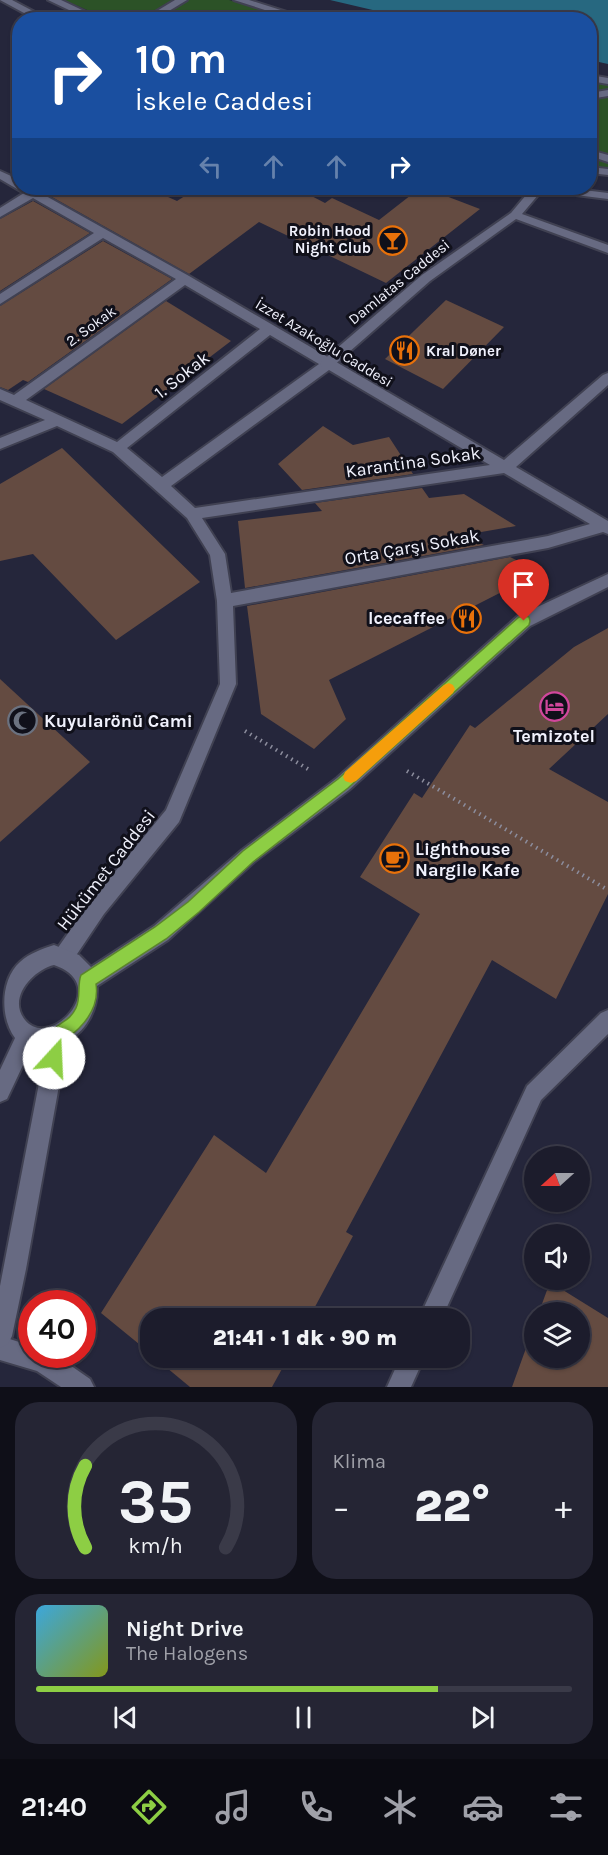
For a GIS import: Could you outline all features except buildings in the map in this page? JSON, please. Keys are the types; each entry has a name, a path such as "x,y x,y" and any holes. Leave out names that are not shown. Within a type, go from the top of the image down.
{"street":[{"path":"5,0 30,12"},
{"path":"53,0 81,12"},
{"path":"160,12 182,0"},
{"path":"238,0 280,12"},
{"path":"0,213 19,195"},
{"name":"İzzet Azakoğlu Caddesi","path":"36,195 186,279 606,527"},
{"name":"Damlatas Caddesi","path":"161,484 223,442 327,364 426,278 515,215 532,195"},
{"path":"515,215 608,249"},
{"path":"0,300 103,232"},
{"name":"2. Sokak","path":"15,401 186,279"},
{"name":"1. Sokak","path":"118,448 269,329"},
{"name":"Karantina Sokak","path":"192,514 506,468 608,378"},
{"name":"Hükümet Caddesi","path":"0,394 118,448 161,484 192,514 217,554 225,601 228,684 173,816 97,908 64,956"},
{"path":"0,444 58,420"},
{"name":"Orta Çarşı Sokak","path":"225,601 548,542 606,527"},
{"path":"87,981 161,933 194,907 248,856 343,784 524,621 608,580"},
{"path":"54,955 64,956 75,962 87,981 89,991 83,1013 76,1022 58,1035 42,1038 27,1035 9,1016 5,994 14,977 32,961 54,955"},
{"path":"435,1308 534,1093 608,1020"},
{"path":"0,1092 27,1035"},
{"path":"0,1336 15,1269 58,1035"},
{"path":"0,1348 43,1361 82,1387"},
{"path":"399,1387 408,1368"}],"path":[{"path":"254,735 308,769"},
{"path":"398,765 608,890"}],"green space":[{"path":"64,0 174,0 152,12 92,12"},
{"path":"188,0 229,0 271,12 167,12"},
{"path":"597,81 608,83 608,169 597,168"}],"water":[{"path":"330,0 608,0 608,64 597,62 597,12 381,12"}],"slow traffic":[{"path":"351,777 449,689"}],"place":[{"name":"Robin Hood Night Club","path":"392,240"},
{"name":"Kral Døner","path":"405,351"},
{"name":"Icecaffee","path":"466,618"},
{"name":"Temizotel","path":"554,707"},
{"name":"Kuyularönü Cami","path":"23,721"},
{"name":"Lighthouse Nargile Kafe","path":"394,859"}],"route":[{"path":"54,1058 58,1035 67,1030 83,1013 89,991 87,981 161,933 194,907 248,856 343,784 524,621"}]}
